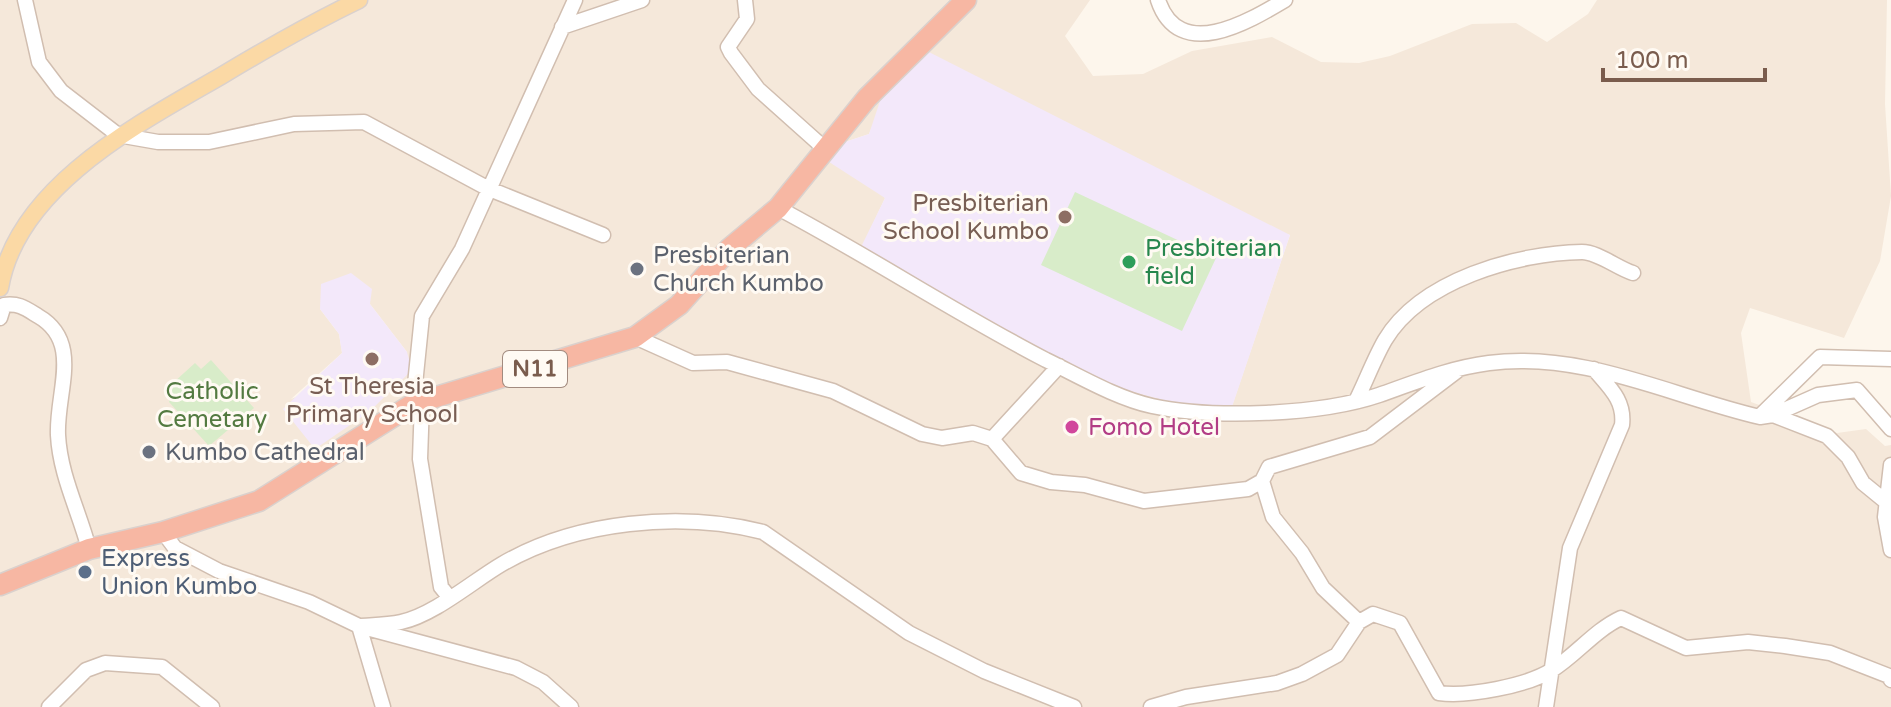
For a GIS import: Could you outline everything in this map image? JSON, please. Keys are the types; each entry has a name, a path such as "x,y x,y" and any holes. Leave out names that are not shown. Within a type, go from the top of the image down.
{"highway":[{"name":"N11","path":"1,579 89,549 163,532 259,501 417,403 635,337 679,305 730,248 778,208 867,98 966,0"}],"main road":[{"path":"0,288 16,240 32,217 56,189 118,135 316,21 359,0"}],"street":[{"path":"25,0 39,62 61,91 118,135 158,142 209,142 294,124 364,122 487,188 603,235"},
{"path":"449,597 441,587 420,459 417,403 422,316 462,249 487,188 575,0"},
{"path":"562,27 642,0"},
{"path":"745,0 747,19 728,47 731,53 758,89 824,148"},
{"path":"1158,0 1163,13 1185,31 1209,35 1246,22 1285,0"},
{"path":"778,208 1059,366 1151,406 1235,413 1312,409 1356,401 1412,380 1460,368 1528,361 1593,369 1766,416 1827,436 1848,457 1863,483 1885,501"},
{"path":"1356,401 1386,337 1418,303 1462,278 1509,261 1583,252 1633,273"},
{"path":"0,318 4,305 17,303 53,325 64,345 58,435 67,485 89,549"},
{"path":"635,337 693,363 727,362 833,391 922,434 942,438 973,433 992,439 1021,473 1144,501 1248,489 1262,481 1269,467 1370,437 1460,368"},
{"path":"1766,416 1820,357 1891,359"},
{"path":"992,439 1059,366"},
{"path":"1546,707 1570,548 1622,425 1624,411 1617,395 1593,369"},
{"path":"1766,416 1818,395 1857,390 1891,429"},
{"path":"1891,465 1885,501 1891,550"},
{"path":"1262,481 1273,517 1302,553 1323,588 1359,622"},
{"path":"359,626 404,622 504,563 551,541 598,527 633,523 741,526 763,532 785,545 860,602 909,633 984,671 1074,707"},
{"path":"163,532 175,548 219,571 309,602 359,626 516,668 543,682 571,707"},
{"path":"1151,707 1186,697 1277,683 1302,674 1337,655 1359,622 1373,614 1400,623 1439,693 1461,696 1475,690 1526,683 1552,671 1621,618 1686,648 1748,642 1785,646 1830,653 1890,678"},
{"path":"359,626 383,707"},
{"path":"49,707 86,670 105,663 162,667 212,707"}],"shaded area":[{"path":"0,0 1090,0 1065,36 1093,76 1143,74 1192,51 1272,37 1321,62 1359,63 1390,56 1472,24 1516,23 1547,42 1588,14 1597,0 1887,0 1885,104 1891,196 1880,261 1844,338 1750,308 1741,333 1751,402 1837,433 1866,429 1885,446 1891,445 1891,707 0,707","holes":["880,107 1290,235 1232,406 862,247 885,198 839,144 869,134","370,304 407,352 291,399 342,353 339,334 320,309"]},
{"name":"Presbiterian School Kumbo","path":"923,49 1290,235 1232,407 1171,402 1114,387 1029,347 861,247 885,198 826,160 839,144 869,134 881,98"},
{"name":"St Theresia Primary School","path":"351,273 372,289 370,304 407,352 412,370 369,412 315,449 283,409 342,353 339,334 320,309 321,284"}],"green space":[{"name":"Presbiterian field","path":"1075,192 1216,258 1182,331 1041,265"},
{"name":"Catholic Cemetary","path":"211,360 254,408 209,446 169,402 174,382 195,363 201,369"}],"place":[{"name":"Presbiterian School Kumbo","path":"1065,217"},
{"name":"Presbiterian field","path":"1129,262"},
{"name":"Presbiterian Church Kumbo","path":"637,269"},
{"name":"St Theresia Primary School","path":"372,359"},
{"name":"Fomo Hotel","path":"1072,427"},
{"name":"Kumbo Cathedral","path":"149,452"},
{"name":"Express Union Kumbo","path":"85,572"}]}
